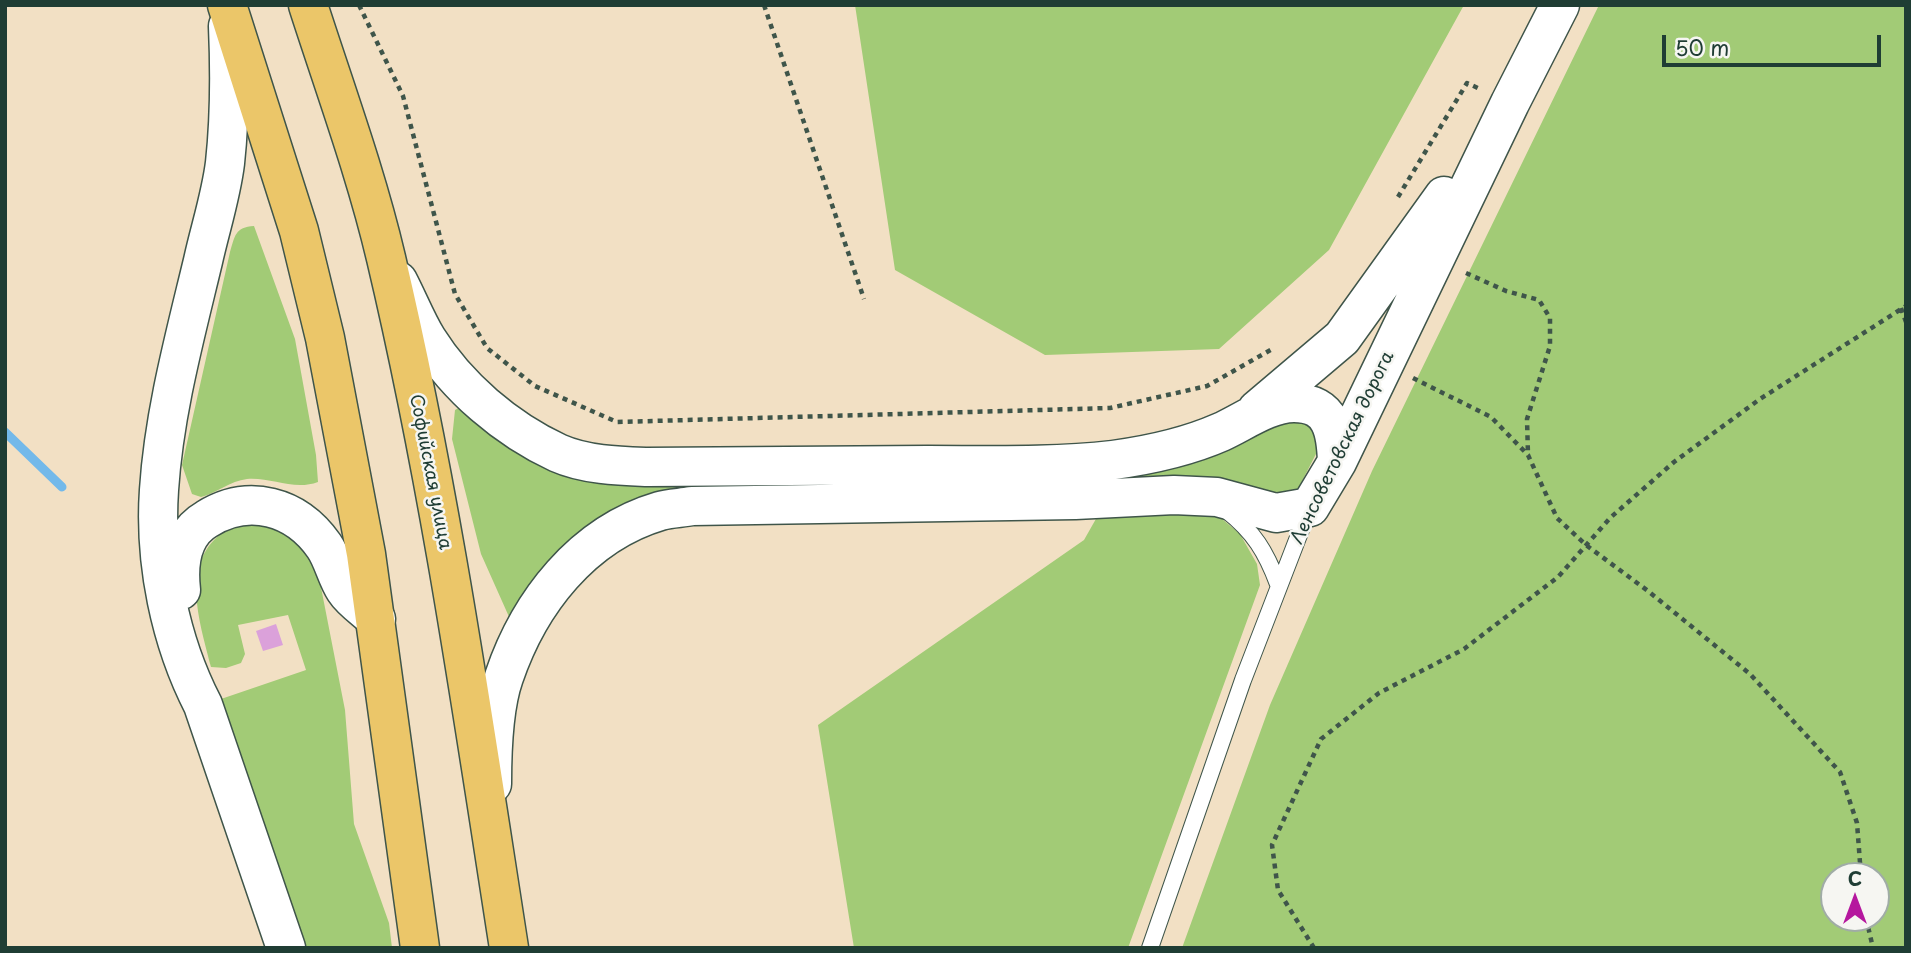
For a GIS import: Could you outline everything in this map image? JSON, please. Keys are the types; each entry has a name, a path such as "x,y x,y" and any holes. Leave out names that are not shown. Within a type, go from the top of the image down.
{"main road":[{"name":"Софийская улица","path":"308,5 357,153 386,257 455,601 509,948"},
{"path":"227,6 299,231 326,338 376,619 421,948"}],"street":[{"name":"Ленсоветовская дорога","path":"1310,507 1337,462 1560,5"},
{"path":"227,6 230,83 225,165 164,440 159,492 160,547 170,614 189,677 203,705 286,948"},
{"path":"1245,420 1342,338 1510,103"},
{"path":"386,257 427,338 454,374 487,407 523,433 560,453 609,465 661,467 1076,463 1155,453 1219,433 1245,420 1293,403 1312,405 1324,412 1332,424 1337,462"},
{"path":"492,839 492,766 497,716 503,680 513,653 550,587 575,561 631,522 662,511 692,506 1198,496 1217,497 1276,513 1310,507"},
{"path":"203,705 201,673 184,616 178,569 186,541 202,522 221,510 253,505 281,510 308,525 326,548 345,591 376,619"}],"lane":[{"path":"1198,496 1223,508 1255,537 1268,557 1278,584"},
{"name":"Ленсоветовская дорога","path":"1150,948 1278,584 1310,507"}],"path":[{"path":"359,5 402,96 455,294 487,348 535,386 617,422 1110,408 1207,386 1277,347"},
{"path":"764,5 864,299"},
{"path":"1397,200 1467,83 1510,103"},
{"path":"1435,260 1506,291 1539,300 1550,317 1550,346 1527,419 1528,455"},
{"path":"1314,948 1278,890 1272,845 1321,739 1379,693 1464,649 1558,577 1610,518 1674,462 1760,399 1903,307 1906,322"},
{"path":"1385,364 1491,416 1528,455 1557,518 1586,545 1648,591 1749,674 1840,772 1857,823 1860,862"}],"green space":[{"path":"855,5 1464,5 1329,250 1219,349 1045,355 895,270"},
{"path":"1599,5 1906,5 1906,948 1182,948 1270,705 1372,471"},
{"path":"254,226 295,339 316,455 318,482 300,485 247,479 201,497 192,494 182,465 233,241 239,230"},
{"path":"462,406 680,483 684,493 510,619 481,554 452,439 455,410"},
{"path":"1282,418 1314,418 1317,452 1296,493 1275,495 1123,479 1121,472"},
{"path":"1193,508 1221,518 1240,534 1257,564 1260,585 1128,948 854,948 818,725 1084,540 1101,510"},
{"path":"258,523 299,542 318,572 345,710 354,824 389,923 392,948 303,948 221,699 306,670 288,615 238,625 245,654 241,663 226,668 211,667 199,617 199,565 206,550 225,530 237,525"}],"building":[{"path":"276,624 283,645 263,651 256,631"}],"waterway":[{"path":"5,432 62,487"}]}
